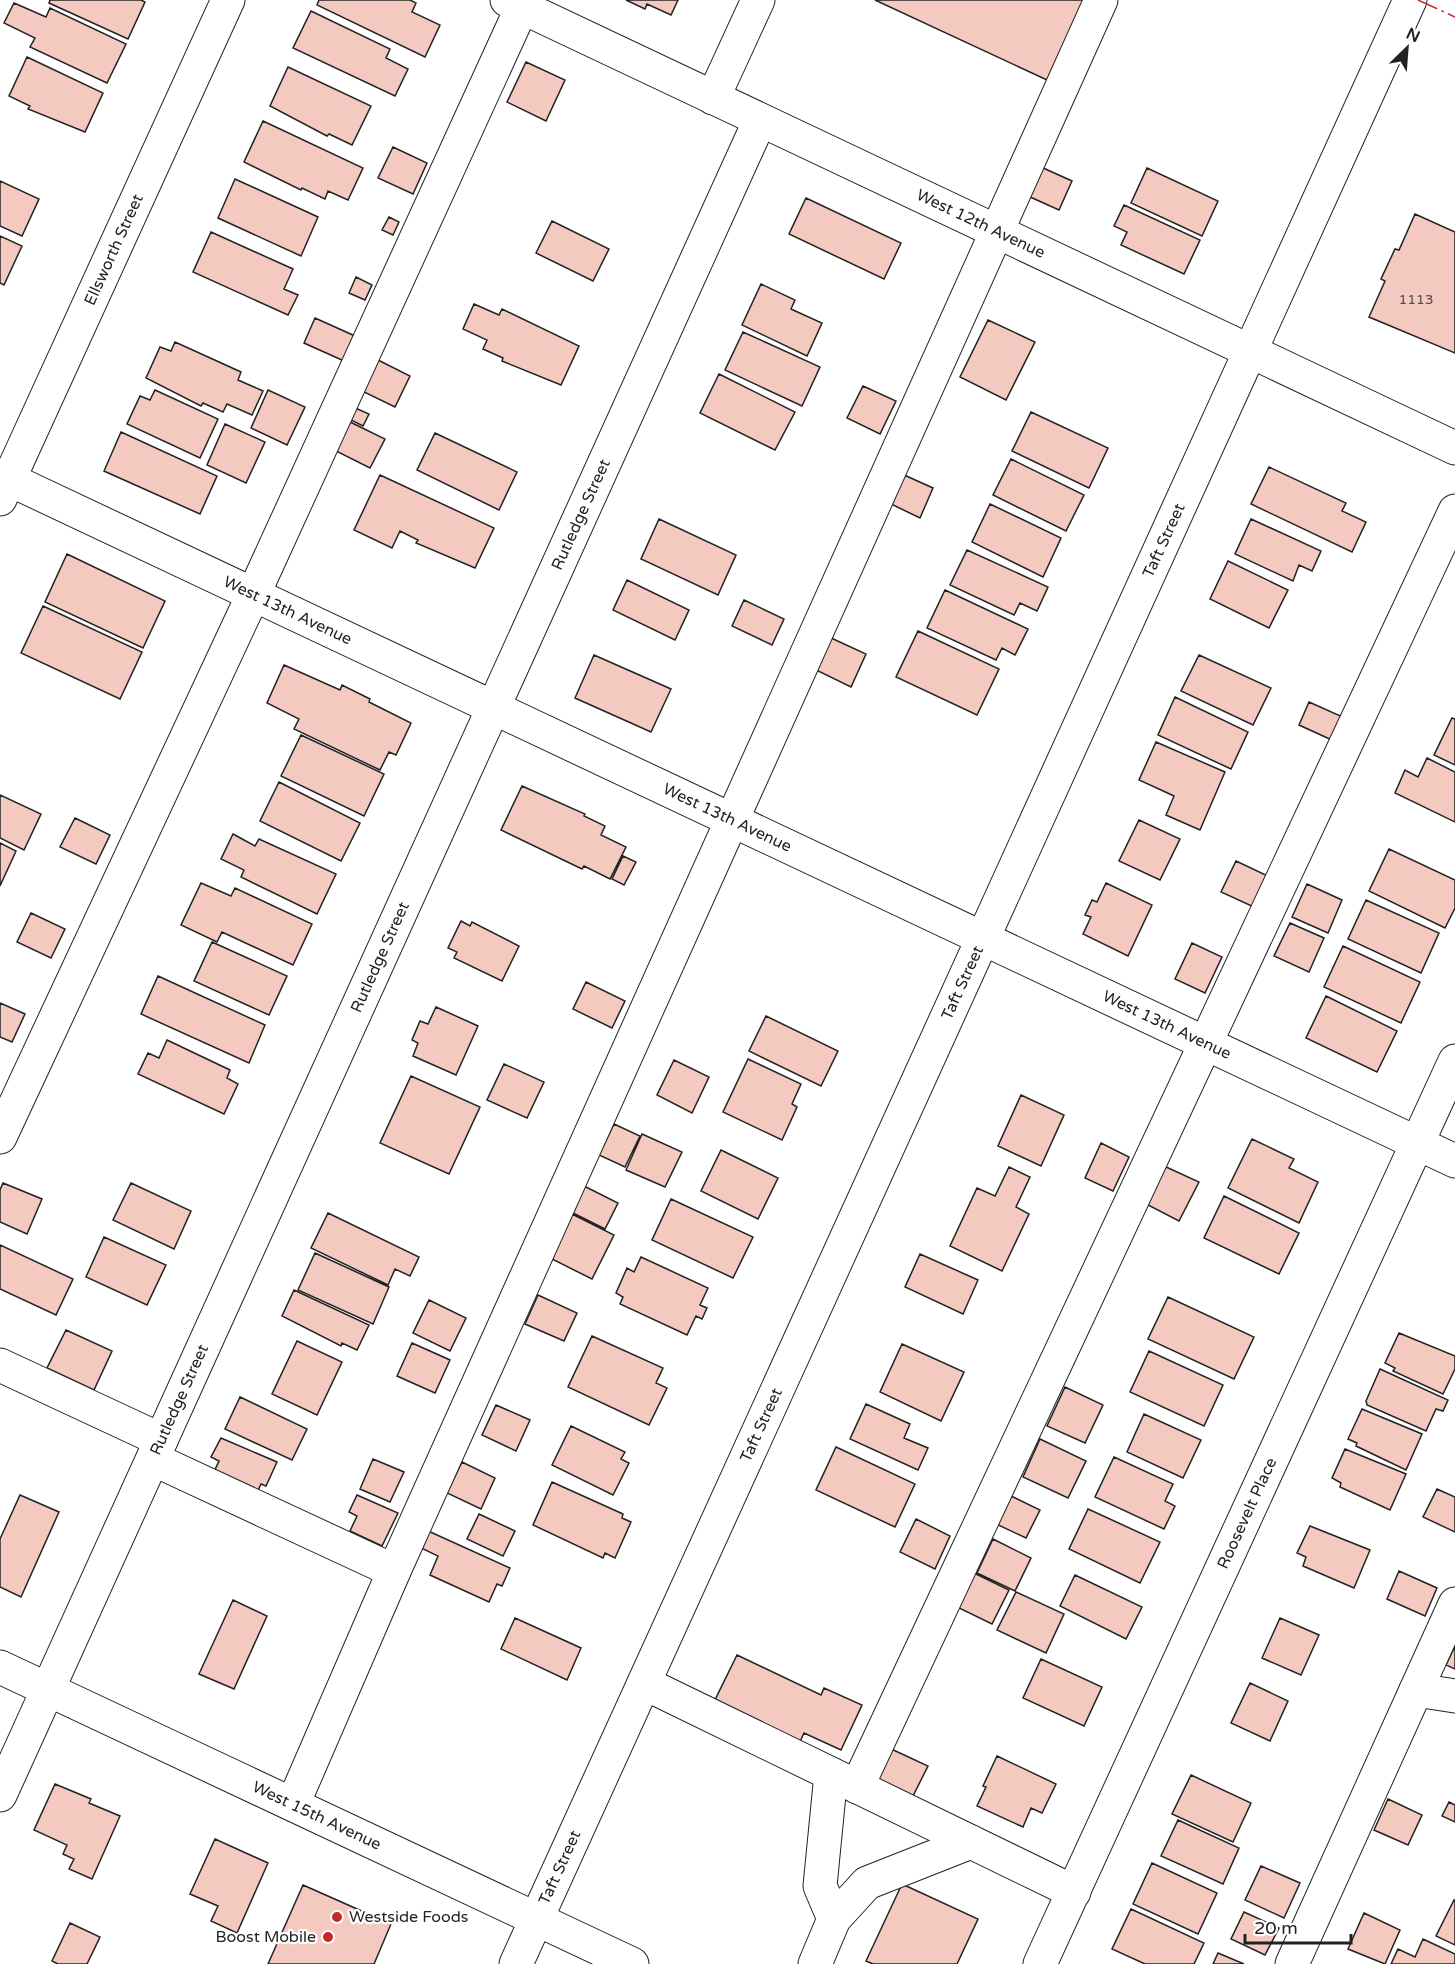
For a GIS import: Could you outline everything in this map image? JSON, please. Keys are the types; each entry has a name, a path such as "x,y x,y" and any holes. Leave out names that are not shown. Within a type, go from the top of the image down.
{"street":[{"name":"Ellsworth Street","path":"3,484 228,0"},
{"path":"713,98 758,0"},
{"path":"293,1804 394,1571 734,821 1101,0"},
{"name":"Taft Street","path":"516,1964 1410,0"},
{"path":"0,1137 254,593 514,4"},
{"name":"West 12th Avenue","path":"514,4 1455,448"},
{"name":"Rutledge Street","path":"0,1795 760,120"},
{"name":"West 13th Avenue","path":"3,484 254,593 494,709 983,937 1455,1161"},
{"path":"834,1919 820,1886 844,1780 1206,1043 1455,511"},
{"name":"Roosevelt Place","path":"1040,1964 1455,1061"},
{"path":"0,1365 394,1571"},
{"path":"1292,1964 1455,1604"},
{"name":"West 15th Avenue","path":"0,1667 632,1964"},
{"path":"644,1683 1074,1892"},
{"path":"1416,1690 1455,1696"},
{"path":"815,1964 834,1919 867,1883 971,1842"}],"building":[{"path":"50,0 141,0 145,2 128,39 49,3"},
{"path":"319,0 410,0 416,3 412,12 440,25 425,57 317,5"},
{"path":"626,0 678,0 671,15 647,4 645,9"},
{"path":"875,0 1084,0 1047,80"},
{"path":"14,3 46,17 50,8 126,44 107,83 30,47 35,38 4,23"},
{"path":"311,11 390,49 386,58 408,69 395,96 293,48"},
{"path":"27,57 103,93 85,132 28,109 30,106 9,96"},
{"path":"526,62 565,80 546,121 507,102"},
{"path":"288,67 371,106 352,145 329,134 327,136 270,106"},
{"path":"263,121 363,168 348,200 328,191 325,199 244,162"},
{"path":"393,147 427,163 413,194 378,178"},
{"path":"1041,167 1072,181 1059,210 1028,196"},
{"path":"1147,168 1218,201 1202,236 1131,203"},
{"path":"235,179 318,217 301,256 218,218"},
{"path":"0,181 39,199 22,236 0,226"},
{"path":"806,198 901,243 884,279 789,234"},
{"path":"1124,205 1200,240 1184,274 1121,245 1127,232 1114,226"},
{"path":"1415,214 1455,232 1455,353 1369,317 1385,281 1381,279 1395,249 1399,250"},
{"path":"389,217 399,222 393,235 382,230"},
{"path":"552,221 609,249 593,281 536,253"},
{"path":"211,232 293,269 284,289 298,295 288,315 193,272"},
{"path":"0,236 22,246 4,285 0,283"},
{"path":"356,277 372,285 365,300 349,293"},
{"path":"761,284 795,300 791,309 822,323 807,356 742,325"},
{"path":"474,304 499,315 502,309 579,346 561,385 502,361 503,358 483,349 487,340 463,329"},
{"path":"315,318 355,336 344,361 304,343"},
{"path":"988,320 1035,342 1006,400 960,377"},
{"path":"743,332 820,367 802,406 725,370"},
{"path":"175,342 241,372 238,380 263,391 252,415 227,404 223,412 203,403 201,406 146,378 160,347 171,351"},
{"path":"378,360 410,376 395,407 362,391"},
{"path":"719,374 795,412 775,450 700,413"},
{"path":"863,386 896,401 880,434 847,418"},
{"path":"155,390 218,419 200,458 127,424 140,396 150,400"},
{"path":"268,390 305,407 287,445 251,428"},
{"path":"353,407 369,414 363,426 347,418"},
{"path":"1031,412 1108,448 1089,488 1012,451"},
{"path":"346,420 385,439 370,468 332,449"},
{"path":"225,424 265,442 246,483 207,465"},
{"path":"121,432 217,476 200,514 104,471"},
{"path":"435,433 517,472 499,510 417,470"},
{"path":"1011,459 1084,495 1066,531 993,495"},
{"path":"1269,467 1346,503 1342,511 1366,522 1352,552 1251,504"},
{"path":"902,474 933,488 920,518 889,503"},
{"path":"380,475 494,528 475,568 416,543 418,540 400,531 392,548 354,530"},
{"path":"990,504 1061,538 1043,577 972,542"},
{"path":"659,519 736,555 718,595 641,559"},
{"path":"1251,519 1321,551 1312,571 1299,565 1293,581 1235,554"},
{"path":"967,550 1048,587 1037,611 1020,603 1014,615 950,585"},
{"path":"67,554 165,601 143,648 45,602"},
{"path":"1228,561 1288,590 1269,628 1210,599"},
{"path":"627,580 689,610 675,640 613,610"},
{"path":"945,590 1028,629 1015,655 1002,648 996,660 927,628"},
{"path":"744,600 784,619 772,645 732,626"},
{"path":"43,606 142,652 120,699 21,653"},
{"path":"918,631 999,669 977,715 896,677"},
{"path":"829,637 866,654 851,687 814,669"},
{"path":"594,655 671,689 651,732 575,698"},
{"path":"1199,655 1271,688 1253,725 1181,691"},
{"path":"284,665 340,690 342,685 370,699 369,702 411,723 396,755 389,752 380,770 294,729 299,719 267,703"},
{"path":"1175,697 1248,732 1231,769 1158,735"},
{"path":"1309,702 1345,718 1334,741 1299,725"},
{"path":"1452,718 1455,719 1455,765 1434,755"},
{"path":"301,735 384,774 364,816 281,776"},
{"path":"1156,742 1225,772 1200,830 1166,815 1174,796 1139,780"},
{"path":"1427,758 1455,772 1455,822 1395,793 1405,770 1418,777"},
{"path":"279,782 360,823 341,861 260,821"},
{"path":"522,786 585,814 584,816 605,826 601,835 626,847 610,879 584,866 582,869 501,830"},
{"path":"0,795 41,814 24,850 0,838"},
{"path":"75,818 110,835 96,864 60,847"},
{"path":"1139,820 1180,839 1160,880 1119,861"},
{"path":"233,834 255,846 259,839 336,874 317,914 241,877 244,870 221,859"},
{"path":"0,843 16,851 0,886"},
{"path":"1389,849 1455,880 1455,908 1445,928 1369,891"},
{"path":"623,856 636,862 624,885 612,879"},
{"path":"1236,861 1270,877 1256,908 1221,892"},
{"path":"201,883 231,896 235,888 312,924 293,965 222,932 217,942 181,925"},
{"path":"1106,883 1152,905 1128,956 1083,934 1091,917 1085,915 1092,900 1097,902"},
{"path":"1307,884 1342,900 1328,933 1292,917"},
{"path":"1366,900 1439,933 1421,973 1348,939"},
{"path":"31,913 65,929 51,958 17,942"},
{"path":"461,921 470,926 472,922 519,946 502,981 454,958 457,952 448,948"},
{"path":"1290,923 1324,938 1309,972 1274,956"},
{"path":"212,942 287,976 269,1015 194,981"},
{"path":"1192,943 1222,957 1205,993 1175,979"},
{"path":"1343,946 1420,982 1401,1023 1324,987"},
{"path":"158,976 265,1025 249,1063 141,1014"},
{"path":"586,982 625,1001 612,1028 573,1009"},
{"path":"1326,996 1397,1031 1377,1072 1306,1038"},
{"path":"0,1003 25,1014 12,1042 0,1037"},
{"path":"436,1007 478,1026 456,1075 413,1056 418,1043 412,1040 420,1021 428,1024"},
{"path":"766,1016 838,1051 821,1086 749,1051"},
{"path":"167,1040 230,1070 227,1078 238,1084 224,1114 138,1074 148,1053 159,1058"},
{"path":"748,1059 801,1084 792,1104 797,1107 782,1140 723,1112"},
{"path":"674,1060 709,1077 692,1113 657,1095"},
{"path":"504,1064 544,1082 527,1118 487,1100"},
{"path":"411,1076 480,1107 449,1174 380,1143"},
{"path":"1021,1095 1064,1115 1041,1166 998,1146"},
{"path":"614,1124 640,1136 625,1167 599,1155"},
{"path":"642,1134 682,1152 665,1187 626,1170"},
{"path":"1252,1139 1294,1159 1289,1168 1318,1182 1299,1223 1228,1188"},
{"path":"1101,1143 1129,1157 1113,1191 1085,1178"},
{"path":"721,1150 778,1178 758,1219 701,1191"},
{"path":"1164,1166 1199,1182 1179,1221 1146,1204"},
{"path":"1009,1167 1030,1177 1016,1207 1029,1214 1002,1271 950,1246 977,1188 995,1196"},
{"path":"3,1183 42,1199 27,1234 0,1222 0,1190"},
{"path":"131,1183 191,1211 174,1249 113,1220"},
{"path":"582,1185 618,1203 605,1229 569,1211"},
{"path":"1224,1196 1299,1233 1279,1274 1204,1238"},
{"path":"671,1199 753,1237 733,1278 652,1240"},
{"path":"328,1213 419,1257 410,1276 395,1269 388,1285 311,1248"},
{"path":"572,1214 614,1235 592,1279 550,1258"},
{"path":"104,1237 166,1265 147,1305 86,1277"},
{"path":"0,1245 73,1279 56,1315 0,1289"},
{"path":"315,1253 389,1287 373,1324 298,1290"},
{"path":"920,1254 978,1280 963,1314 905,1287"},
{"path":"641,1257 708,1288 700,1305 707,1308 702,1319 696,1316 687,1335 620,1304 623,1297 616,1293 627,1268 634,1272"},
{"path":"294,1290 369,1325 357,1350 342,1343 341,1346 282,1316"},
{"path":"538,1295 577,1313 564,1341 525,1324"},
{"path":"1168,1297 1254,1337 1234,1379 1148,1339"},
{"path":"429,1300 466,1318 450,1351 413,1333"},
{"path":"66,1330 112,1351 94,1390 47,1368"},
{"path":"1399,1333 1455,1356 1455,1369 1443,1394 1393,1371 1395,1368 1385,1363"},
{"path":"592,1336 663,1368 656,1383 667,1388 649,1425 568,1387"},
{"path":"297,1341 342,1362 317,1415 272,1394"},
{"path":"412,1343 450,1360 435,1393 397,1376"},
{"path":"902,1344 964,1372 941,1421 880,1392"},
{"path":"1149,1351 1223,1385 1204,1426 1130,1392"},
{"path":"1380,1369 1448,1400 1443,1411 1436,1409 1426,1431 1367,1405 1366,1401"},
{"path":"1065,1387 1103,1405 1085,1443 1047,1426"},
{"path":"240,1397 307,1429 292,1460 225,1429"},
{"path":"866,1404 910,1424 904,1438 928,1448 918,1470 850,1439"},
{"path":"496,1405 530,1420 516,1451 482,1435"},
{"path":"1362,1409 1422,1434 1406,1470 1356,1446 1357,1443 1348,1439"},
{"path":"1144,1414 1201,1440 1183,1478 1127,1452"},
{"path":"571,1426 625,1452 621,1459 629,1463 613,1495 552,1465"},
{"path":"221,1438 277,1462 266,1486 261,1484 255,1497 212,1476 219,1461 211,1457"},
{"path":"1040,1439 1086,1461 1068,1498 1023,1477"},
{"path":"836,1447 915,1484 895,1527 816,1490"},
{"path":"1345,1449 1406,1474 1390,1510 1340,1487 1341,1483 1332,1478"},
{"path":"1114,1457 1173,1484 1165,1501 1175,1506 1164,1529 1095,1497"},
{"path":"373,1459 404,1472 390,1502 360,1489"},
{"path":"462,1462 495,1478 481,1509 447,1493"},
{"path":"552,1482 623,1514 622,1518 631,1522 615,1558 605,1553 603,1558 533,1525"},
{"path":"1437,1489 1455,1497 1455,1532 1423,1517"},
{"path":"1005,1493 1040,1510 1026,1538 992,1522"},
{"path":"20,1495 59,1512 21,1597 0,1587 0,1539"},
{"path":"357,1495 398,1513 382,1546 350,1531 357,1516 349,1512"},
{"path":"1088,1509 1160,1542 1140,1583 1069,1549"},
{"path":"479,1514 515,1531 503,1556 467,1539"},
{"path":"916,1519 950,1536 935,1569 900,1552"},
{"path":"1310,1526 1370,1550 1354,1588 1303,1566 1306,1557 1297,1553"},
{"path":"426,1530 510,1568 502,1586 497,1584 489,1602 430,1575 438,1556 419,1547"},
{"path":"993,1539 1031,1558 1015,1591 977,1573"},
{"path":"1399,1571 1437,1588 1425,1616 1387,1599"},
{"path":"974,1573 1009,1590 992,1624 957,1607"},
{"path":"1075,1575 1142,1607 1126,1639 1060,1606"},
{"path":"1016,1592 1064,1614 1046,1653 997,1630"},
{"path":"233,1600 267,1616 234,1689 199,1674"},
{"path":"515,1618 581,1648 567,1680 501,1649"},
{"path":"1280,1618 1319,1635 1301,1675 1262,1658"},
{"path":"1455,1646 1455,1669 1446,1665"},
{"path":"737,1655 821,1695 824,1688 862,1705 841,1750 804,1733 799,1744 713,1704"},
{"path":"1041,1659 1102,1687 1084,1726 1023,1698"},
{"path":"1250,1683 1288,1701 1270,1741 1231,1723"},
{"path":"887,1747 928,1766 910,1802 870,1784"},
{"path":"997,1756 1056,1784 1042,1813 1031,1808 1023,1827 977,1806 986,1787 983,1786"},
{"path":"1191,1775 1251,1803 1233,1842 1172,1814"},
{"path":"55,1784 91,1799 89,1803 120,1816 92,1879 69,1869 74,1859 63,1854 67,1845 34,1830"},
{"path":"1388,1799 1422,1815 1408,1845 1374,1830"},
{"path":"1449,1802 1455,1805 1455,1822 1442,1816"},
{"path":"1178,1820 1239,1848 1223,1884 1161,1856"},
{"path":"215,1839 268,1863 237,1933 211,1921 218,1906 190,1894"},
{"path":"1152,1863 1217,1893 1198,1934 1133,1904"},
{"path":"1261,1866 1300,1883 1284,1918 1245,1900"},
{"path":"902,1884 978,1919 957,1964 873,1964 866,1961"},
{"path":"303,1885 391,1924 374,1964 268,1964"},
{"path":"1455,1900 1455,1945 1436,1936"},
{"path":"1131,1909 1204,1943 1194,1964 1145,1964 1112,1949"},
{"path":"1244,1912 1279,1928 1265,1955 1231,1939"},
{"path":"1364,1913 1400,1930 1385,1964 1348,1949"},
{"path":"70,1923 100,1937 87,1964 58,1964 52,1961"},
{"path":"1423,1939 1455,1954 1455,1964 1391,1964 1398,1949 1415,1957"},
{"path":"1218,1953 1244,1964 1213,1964"}],"power":[{"path":"1418,0 1455,17"}],"place":[{"name":"Westside Foods","path":"337,1917"},
{"name":"Boost Mobile","path":"328,1937"}]}
